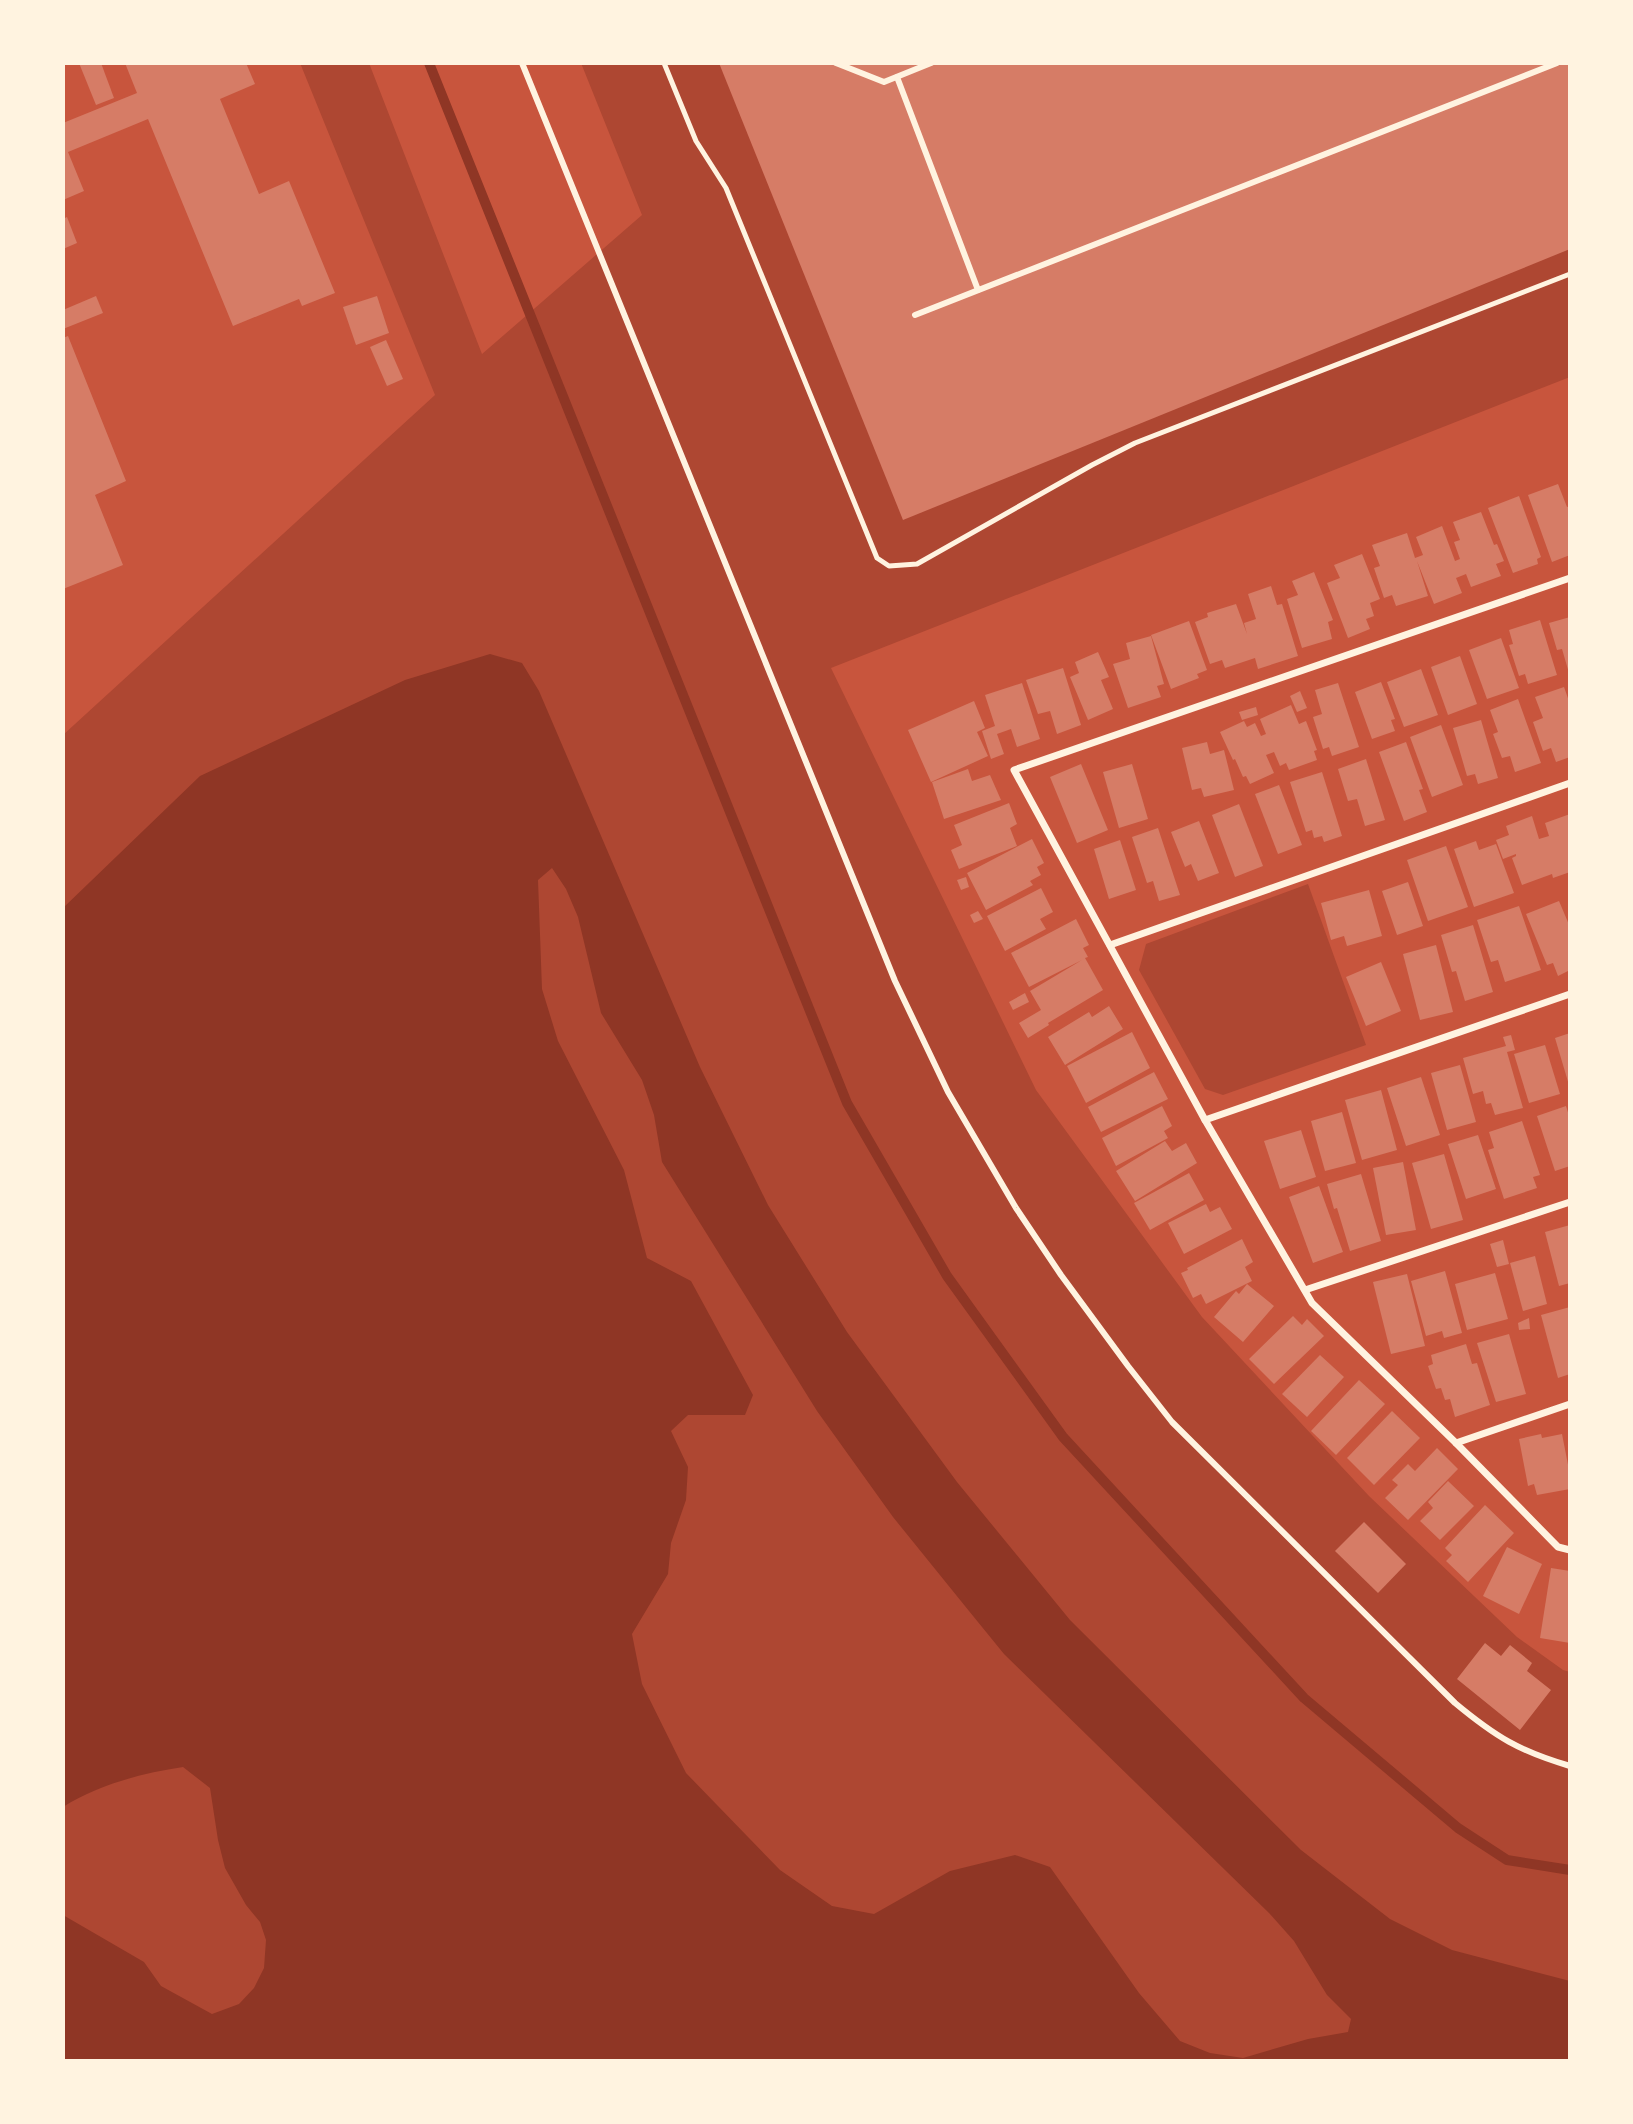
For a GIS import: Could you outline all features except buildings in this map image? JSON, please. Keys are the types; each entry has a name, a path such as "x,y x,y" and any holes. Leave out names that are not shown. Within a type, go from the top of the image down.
{"street":[{"path":"522,63 895,981 948,1092 1016,1208 1083,1305 1172,1422 1455,1703 1487,1730 1507,1742 1532,1755 1570,1766"},
{"path":"836,63 884,82 931,63"},
{"path":"915,315 1558,63"},
{"path":"897,77 978,290"},
{"path":"1570,578 1014,770 1205,1119 1312,1303 1559,1548 1570,1549"},
{"path":"1110,945 1570,783"},
{"path":"1205,1119 1570,994"},
{"path":"1305,1290 1570,1202"},
{"path":"1456,1443 1570,1404"}],"lane":[{"path":"664,63 696,141 726,188 877,558 889,566 917,564 1135,443 1570,274"}],"shaded area":[{"path":"300,63 369,63 482,354 642,215 581,63 1570,63 1570,377 831,668 1036,1090 1202,1317 1369,1496 1517,1637 1563,1670 1570,1672 1570,2061 63,2061 63,735 435,395"},
{"path":"490,654 522,663 539,691 700,1067 768,1205 847,1332 957,1482 1070,1620 1301,1850 1390,1919 1452,1950 1570,1981 1570,2061 63,2061 63,1915 144,1962 161,1986 212,2014 239,2004 254,1988 264,1968 266,1940 260,1922 246,1905 225,1868 210,1788 183,1767 121,1781 91,1792 63,1807 63,908 200,776 405,680","holes":["552,868 566,889 578,917 601,1013 642,1080 654,1115 662,1162 817,1411 893,1517 1004,1654 1269,1913 1294,1941 1327,1995 1351,2019 1348,2032 1308,2039 1243,2058 1210,2053 1180,2041 1139,1993 1050,1867 1015,1855 950,1871 874,1914 832,1906 780,1870 686,1773 642,1684 632,1634 668,1574 671,1543 686,1500 688,1467 671,1431 688,1415 745,1415 753,1395 691,1281 647,1258 624,1170 558,1041 542,989 538,880"]},
{"path":"1308,884 1366,1045 1223,1095 1205,1089 1139,970 1146,944"}],"waterway":[{"path":"429,63 847,1103 947,1276 1063,1437 1304,1698 1458,1828 1507,1860 1570,1870"}]}
